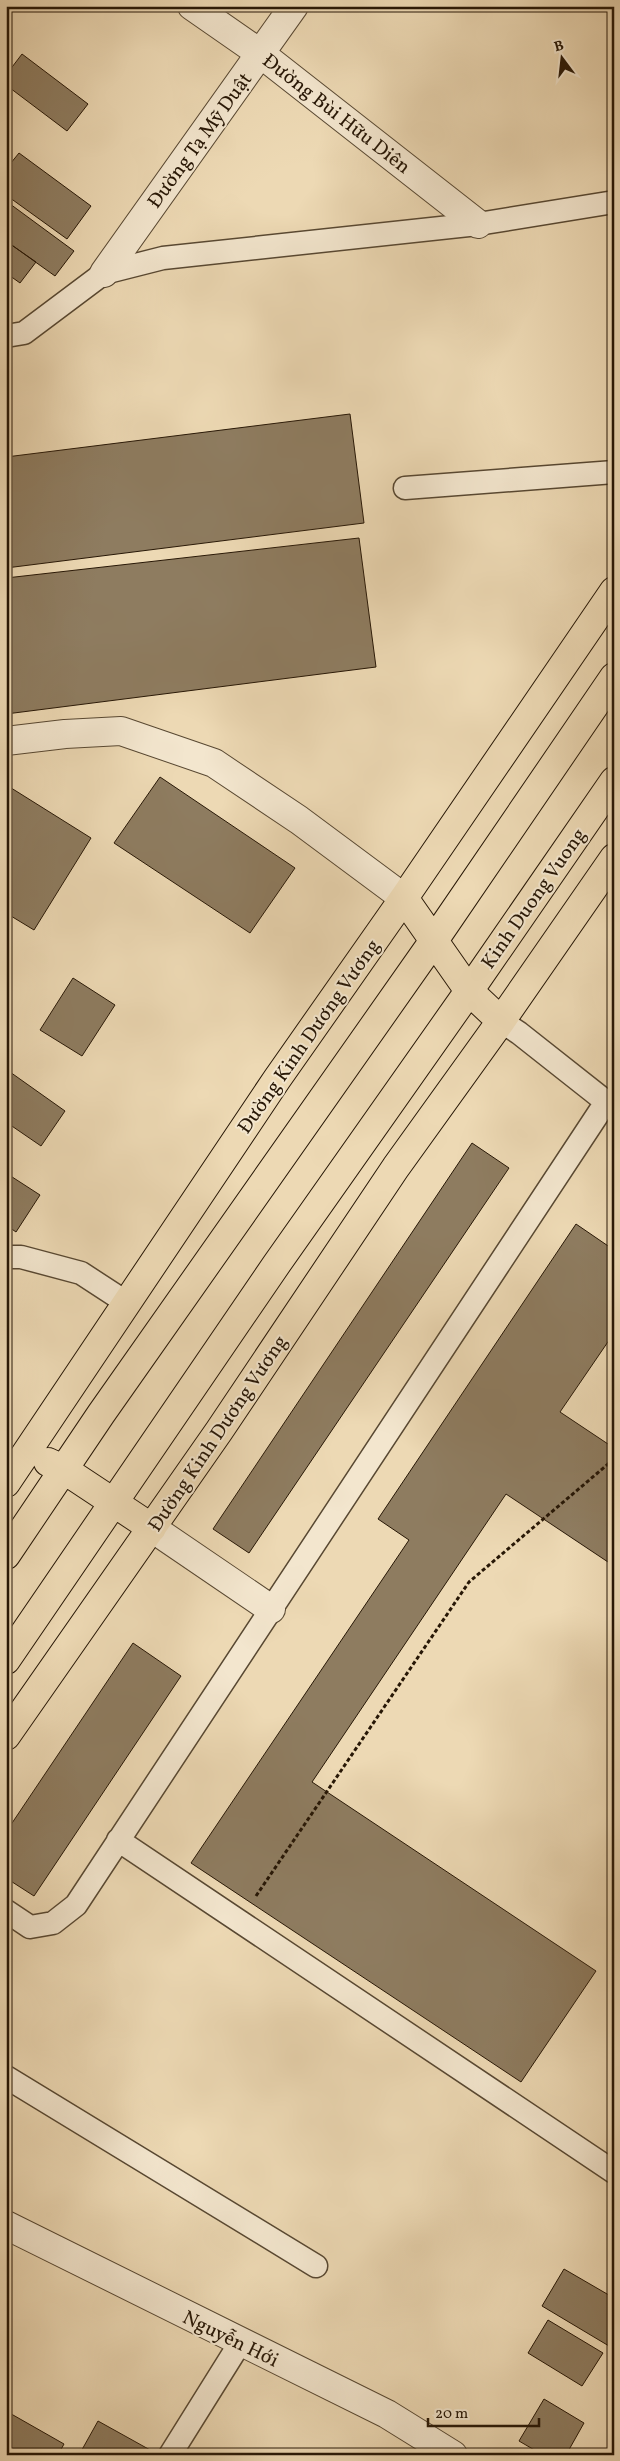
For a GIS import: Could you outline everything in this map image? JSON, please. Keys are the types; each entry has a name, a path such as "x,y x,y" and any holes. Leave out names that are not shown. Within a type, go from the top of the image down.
{"main road":[{"name":"Đường Kinh Dương Vương","path":"6,1483 16,1453 128,1303 277,1079 404,898 614,591"},
{"path":"6,1555 63,1469 434,939 614,677"},
{"name":"Kinh Duong Vuong","path":"469,991 614,781"},
{"name":"Đường Kinh Dương Vương","path":"6,1736 219,1431 396,1167 501,1022 614,858"},
{"path":"404,898 469,991 501,1022"},
{"path":"6,1660 276,1265 469,991"},
{"path":"16,1453 63,1469 152,1528"}],"street":[{"name":"Đường Bùi Hữu Diên","path":"192,6 261,54 478,224"},
{"name":"Đường Tạ Mỹ Duật","path":"104,273 294,6"},
{"path":"6,741 65,734 121,731 214,763 299,820 404,898"},
{"path":"152,1528 271,1609"},
{"name":"Nguyễn Hới","path":"6,2225 240,2343 387,2414 453,2455"}],"lane":[{"path":"6,336 24,333 104,273 163,258 478,224 614,202"},
{"path":"405,488 614,472"},
{"path":"6,1911 30,1927 53,1923 76,1905 271,1609 610,1105 519,1033 501,1022"},
{"path":"6,1257 21,1257 81,1273 128,1303"},
{"path":"118,1840 614,2172"},
{"path":"6,2077 316,2266"},
{"path":"170,2455 240,2343"}],"path":[{"path":"238,1921 469,1582 614,1459"}],"building":[{"path":"22,54 88,104 67,131 6,85 6,75"},
{"path":"19,153 91,206 67,239 6,195 6,169"},
{"path":"6,201 74,251 55,276 6,241"},
{"path":"6,241 36,262 20,283 6,273"},
{"path":"350,414 364,523 6,568 6,457"},
{"path":"359,538 376,667 6,714 6,578"},
{"path":"160,777 295,868 250,933 114,843"},
{"path":"8,786 91,838 34,930 6,913"},
{"path":"73,978 115,1005 82,1056 40,1030"},
{"path":"10,1072 65,1111 41,1146 6,1122 6,1078"},
{"path":"472,1143 509,1168 249,1553 213,1529"},
{"path":"6,1173 40,1195 16,1232 6,1225"},
{"path":"576,1224 614,1250 614,1333 560,1412 614,1448 614,1566 506,1494 312,1782 596,1971 521,2082 191,1863 409,1540 378,1519"},
{"path":"133,1643 181,1676 34,1896 6,1878 6,1832"},
{"path":"564,2269 614,2298 614,2349 542,2306"},
{"path":"548,2320 603,2353 582,2386 528,2353"},
{"path":"544,2399 584,2423 566,2455 543,2455 519,2441"},
{"path":"6,2411 64,2444 58,2455 15,2455 6,2450"},
{"path":"98,2421 152,2451 150,2455 79,2455"}]}
